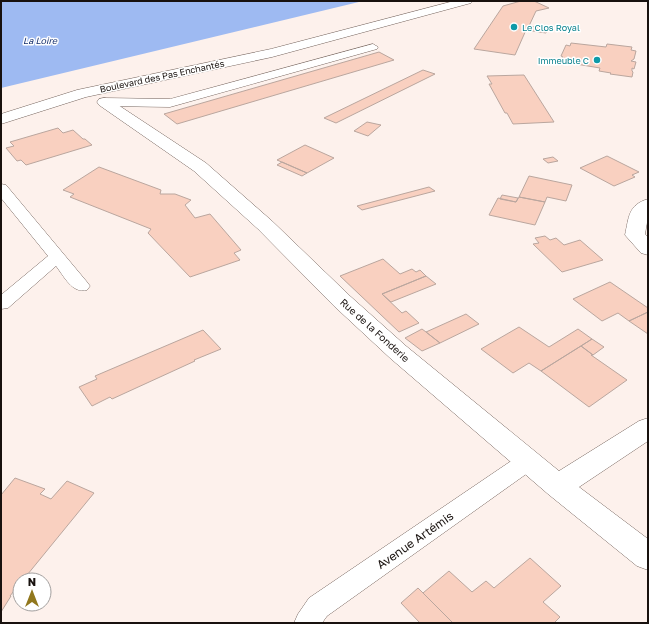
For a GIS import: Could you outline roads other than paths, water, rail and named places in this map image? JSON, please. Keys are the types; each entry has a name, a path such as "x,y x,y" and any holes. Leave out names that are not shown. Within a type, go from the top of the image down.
{"main road":[{"name":"Boulevard des Pas Enchantés","path":"1,131 214,71 272,53 467,1"},
{"name":"Boulevard des Pas Enchantés","path":"52,102 131,82 272,53"},
{"path":"1,119 52,102 90,106"},
{"name":"Rue de la Fonderie","path":"90,106 200,167 265,225 342,301 398,352 558,486 648,557"},
{"path":"648,205 640,210 635,235 648,249"},
{"path":"558,486 648,428"}],"lane":[{"path":"90,106 170,103 373,47"},
{"path":"1,188 81,286"},
{"path":"2,304 57,256"},
{"name":"Avenue Artémis","path":"307,623 318,607 528,461"}],"water":[{"name":"La Loire","path":"1,1 363,1 1,88"}],"place":[{"name":"Le Clos Royal","path":"514,27"},
{"name":"Immeuble C","path":"597,60"}]}
